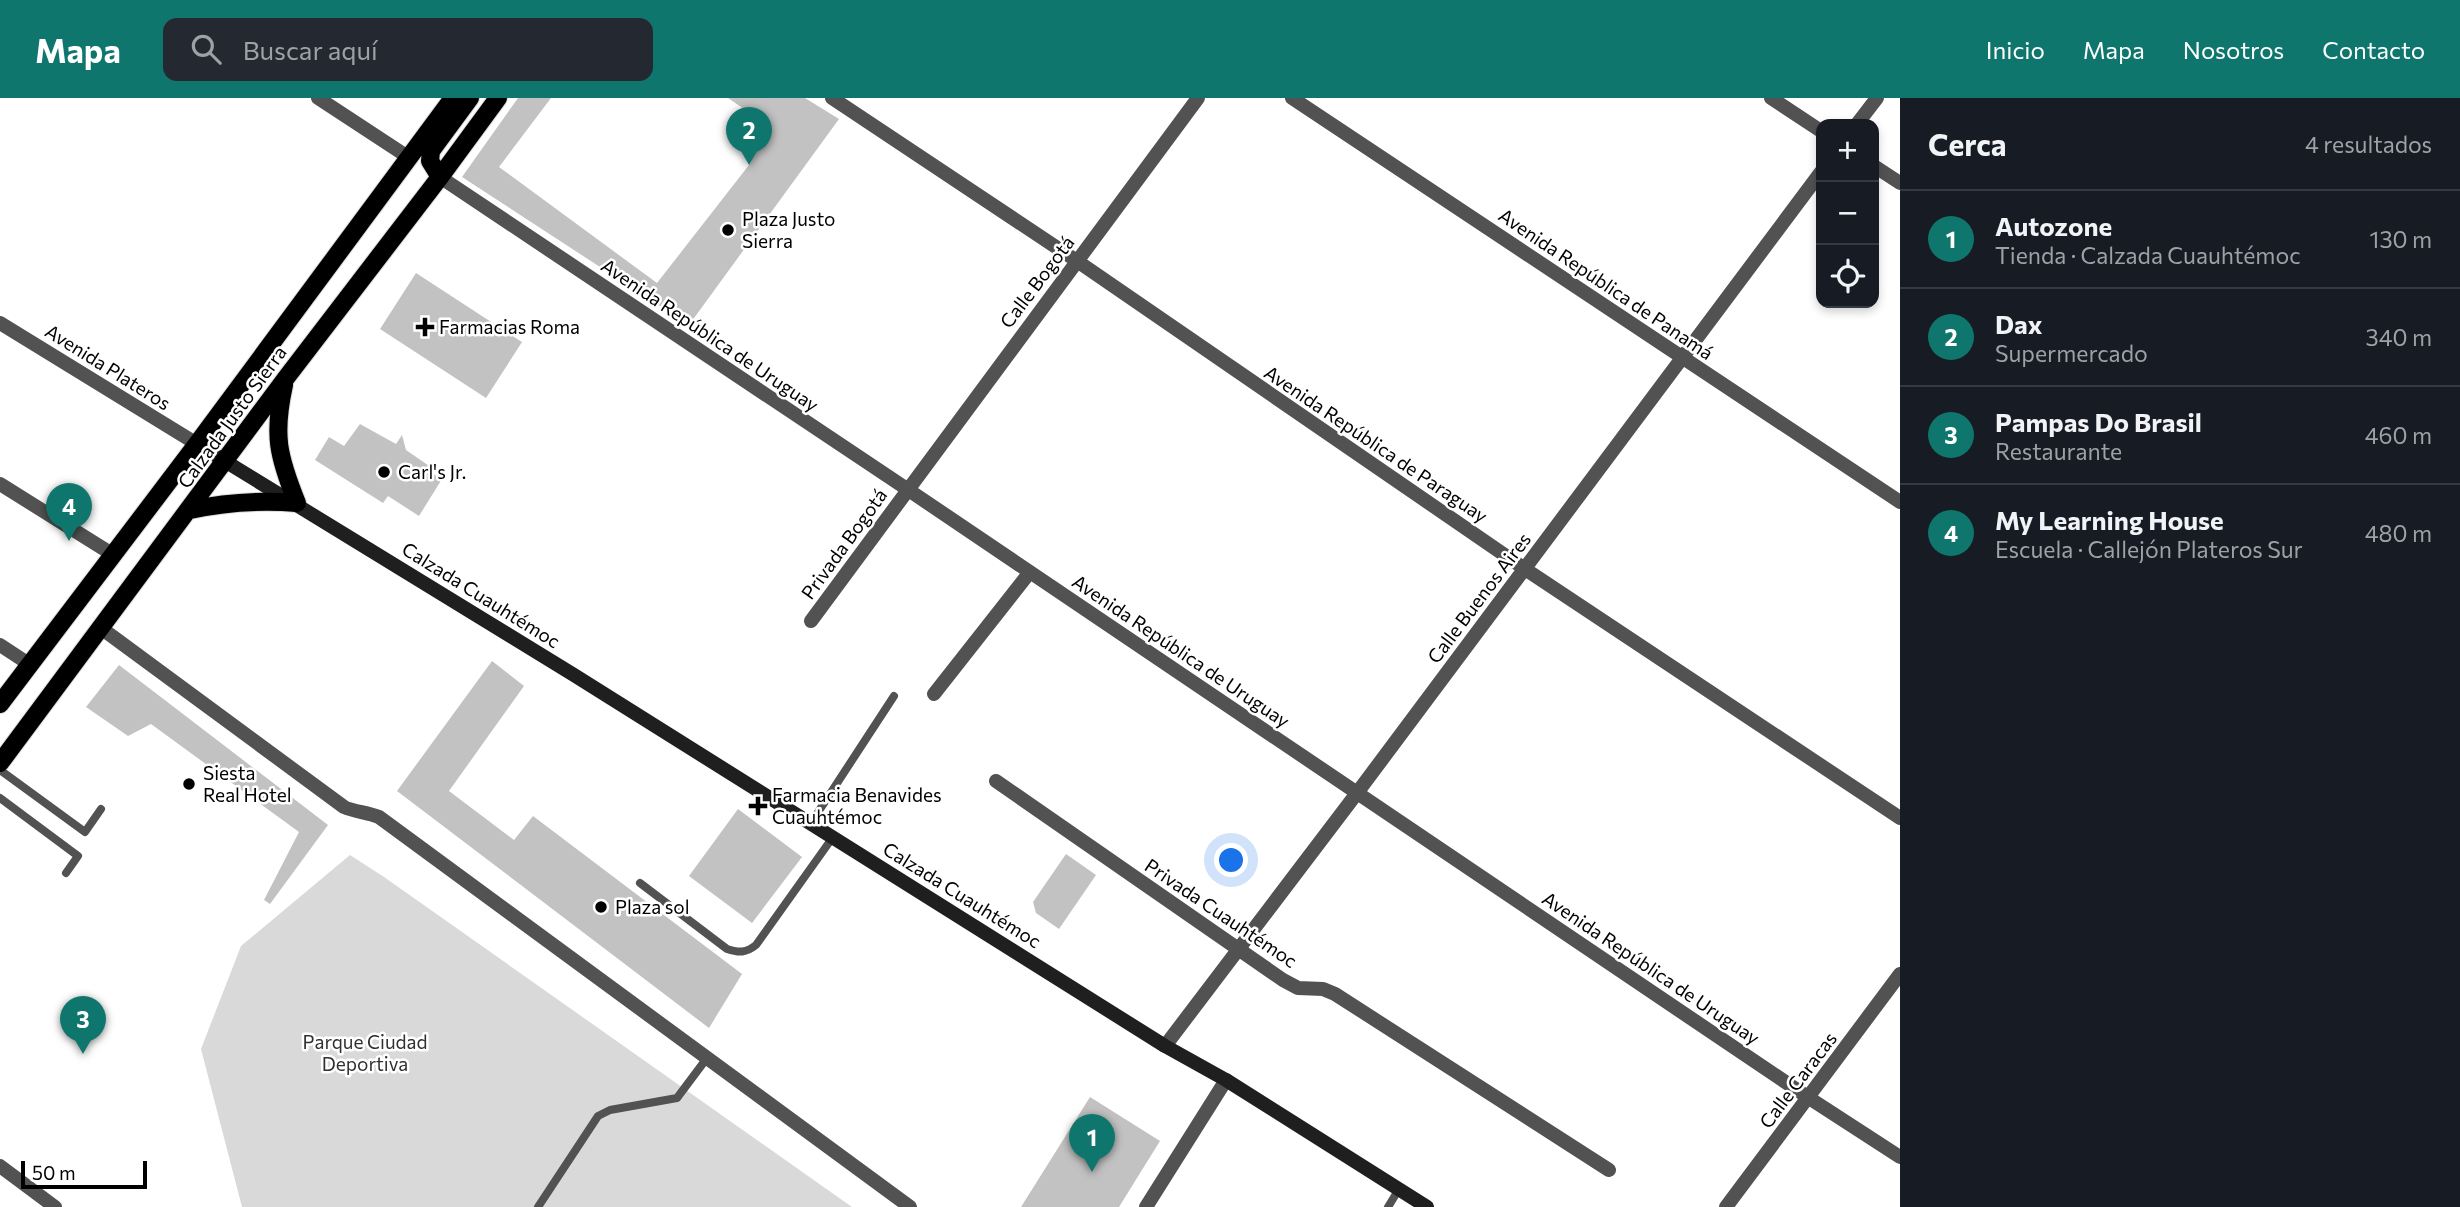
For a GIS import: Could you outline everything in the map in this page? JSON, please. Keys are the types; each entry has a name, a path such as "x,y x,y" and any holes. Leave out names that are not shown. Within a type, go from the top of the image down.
{"main road":[{"name":"Calzada Justo Sierra","path":"0,704 111,554 197,444 453,98"},
{"path":"440,177 430,160 432,151 470,98"},
{"name":"Calzada Justo Sierra","path":"0,763 498,98"},
{"path":"190,510 225,502 261,500 297,503 284,471 277,435 286,378"},
{"name":"Calzada Cuauhtémoc","path":"197,444 297,503 1427,1207"}],"street":[{"path":"318,98 408,157"},
{"name":"Avenida República de Paraguay","path":"832,98 1077,261 1525,569 1900,818"},
{"name":"Calle Bogotá","path":"907,489 1198,98"},
{"name":"Avenida República de Panamá","path":"1292,98 1900,502"},
{"path":"1771,98 1816,128"},
{"path":"1861,119 1877,98"},
{"path":"1879,169 1900,183"},
{"name":"Avenida República de Uruguay","path":"440,177 1900,1157"},
{"name":"Calle Buenos Aires","path":"1165,1046 1816,179"},
{"name":"Avenida Plateros","path":"0,323 197,444"},
{"path":"0,484 111,554"},
{"name":"Privada Bogotá","path":"811,621 907,489"},
{"path":"934,694 1030,572"},
{"path":"101,628 344,807 379,817 910,1207"},
{"path":"0,645 29,664"},
{"name":"Privada Cuauhtémoc","path":"996,781 1298,988 1323,989 1335,994 1609,1170"},
{"name":"Calle Caracas","path":"1726,1207 1900,974"},
{"path":"1146,1207 1226,1080"},
{"path":"0,1166 55,1207"}],"lane":[{"path":"811,823 894,696"},
{"path":"0,770 85,832 102,809"},
{"path":"0,798 78,856 66,873"},
{"path":"640,883 727,949 738,953 749,951 757,945 833,837"},
{"path":"538,1207 598,1116 610,1110 677,1098 708,1058"},
{"path":"1388,1207 1399,1189"}],"green space":[{"name":"Parque Ciudad Deportiva","path":"350,855 852,1207 242,1207 201,1049 241,946"}],"building":[{"name":"Plaza Justo Sierra","path":"518,98 551,98 499,167 657,283 749,165 760,120 728,98 805,98 839,119 689,325 462,177"},
{"path":"416,273 522,342 486,398 380,329"},
{"name":"Carl's Jr.","path":"360,424 396,444 402,435 406,450 435,470 433,474 442,479 419,516 388,496 383,503 315,460 329,437 344,446"},
{"name":"Plaza sol","path":"492,661 524,686 449,791 514,840 533,816 742,974 709,1028 397,791"},
{"path":"119,665 328,825 270,904 264,900 299,832 151,724 128,736 86,707"},
{"path":"738,809 802,857 752,923 689,876"},
{"path":"1066,854 1096,875 1059,929 1036,913 1033,902"},
{"path":"1090,1097 1160,1141 1119,1207 1021,1207"}],"place":[{"name":"Dax","path":"749,165"},
{"name":"Plaza Justo Sierra","path":"728,230"},
{"name":"Farmacias Roma","path":"425,327"},
{"name":"Carl's Jr.","path":"384,472"},
{"name":"My Learning House","path":"69,541"},
{"name":"Siesta Real Hotel","path":"189,784"},
{"name":"Farmacia Benavides Cuauhtémoc","path":"758,806"},
{"name":"Plaza sol","path":"601,907"},
{"name":"Pampas Do Brasil","path":"83,1054"},
{"name":"Autozone","path":"1092,1172"}]}
